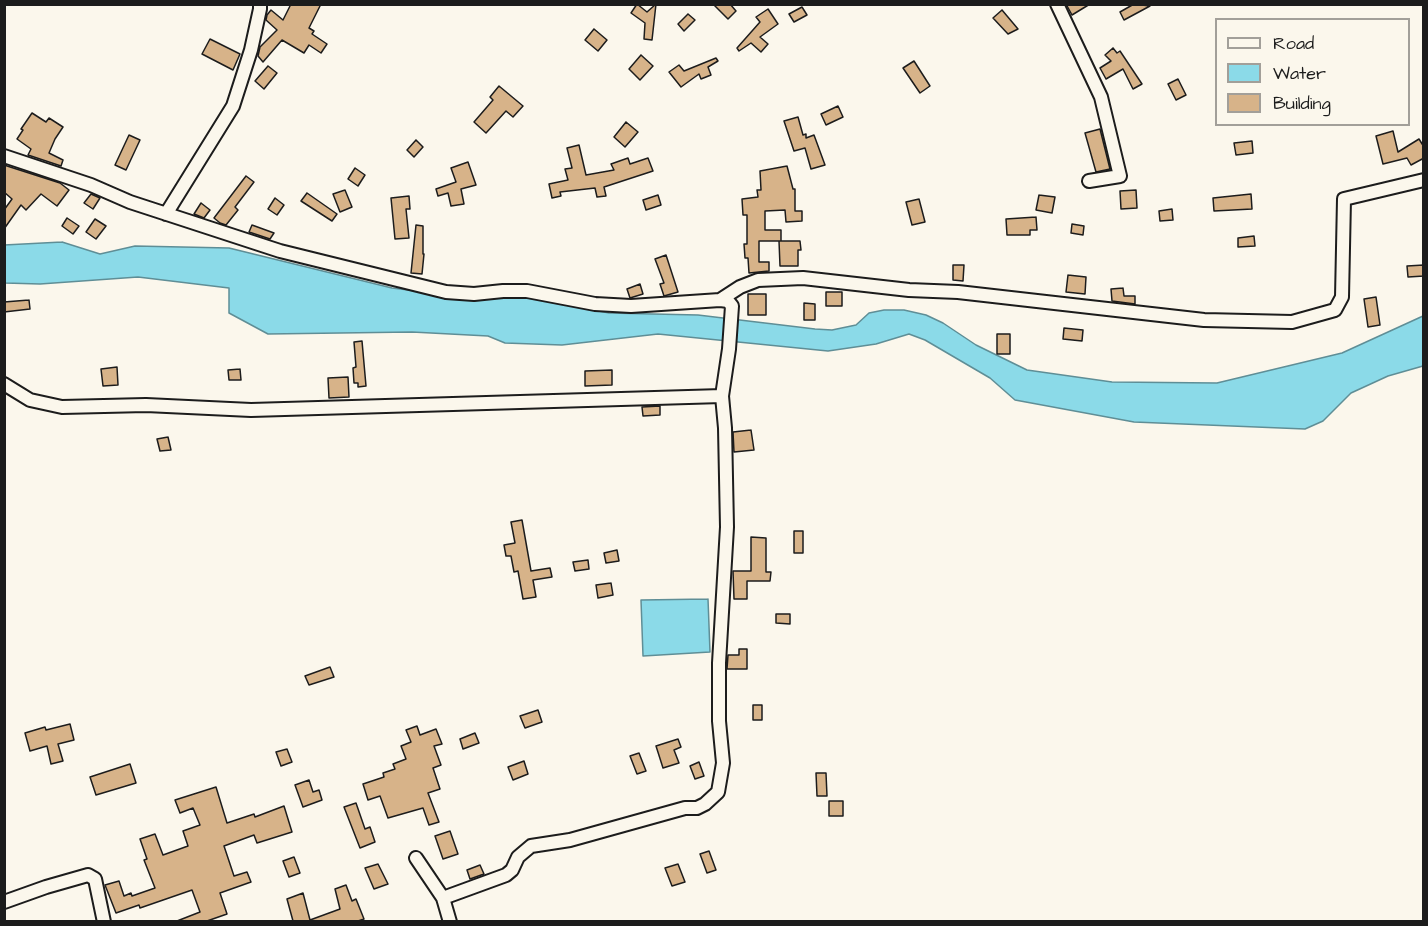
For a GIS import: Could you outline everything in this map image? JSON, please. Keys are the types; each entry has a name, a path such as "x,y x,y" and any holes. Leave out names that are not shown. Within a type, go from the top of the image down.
{"street":[{"path":"166,214 234,106 251,50 260,4"},
{"path":"1057,4 1101,97 1120,176 1089,181"},
{"path":"4,156 91,185 130,202 280,250 446,292 474,294 527,291 595,304 631,306 720,300 728,301 732,306 722,396 727,527 719,663 719,721 723,763 718,792 697,808 685,808 570,840 531,846 518,857 512,870 506,875 443,898"},
{"path":"720,300 740,287 758,280 803,278 909,290 958,292 1204,320 1292,322 1335,310 1342,297 1344,199 1424,180"},
{"path":"4,384 30,400 62,407 146,405 251,410 722,396"},
{"path":"416,858 443,898 450,921"},
{"path":"4,902 46,887 88,876 95,879 104,921"}],"water":[{"path":"62,242 100,254 135,246 229,248 392,288 482,299 495,296 523,296 609,313 698,315 832,330 856,325 869,313 904,310 926,315 943,323 976,345 1027,370 1112,382 1217,383 1342,353 1423,316 1423,366 1388,376 1351,393 1323,421 1305,429 1134,422 1015,400 990,378 925,340 909,334 876,344 828,351 658,334 562,345 505,343 488,336 412,332 268,334 229,313 229,288 138,277 40,284 5,283 4,245"},
{"path":"708,599 710,652 643,656 641,600"}],"building":[{"path":"291,4 321,4 309,28 314,31 312,34 327,44 321,53 309,45 304,53 282,40 263,62 258,56 260,47 277,30 266,20 267,15 271,10 283,20"},
{"path":"637,4 647,12 656,4 652,40 644,39 645,23 631,13"},
{"path":"713,4 730,4 736,11 728,19"},
{"path":"1066,4 1090,4 1072,15"},
{"path":"1134,4 1150,6 1124,20 1120,12"},
{"path":"802,7 807,15 794,22 789,14"},
{"path":"768,9 778,24 760,37 768,44 761,52 751,43 739,51 737,48 760,22 756,17"},
{"path":"1002,10 1018,29 1008,34 993,18"},
{"path":"688,14 695,20 684,31 678,24"},
{"path":"594,29 607,40 598,51 585,40"},
{"path":"210,39 240,54 233,70 202,54"},
{"path":"1113,48 1117,53 1120,51 1142,84 1133,89 1123,69 1106,79 1100,68 1111,61 1105,55"},
{"path":"641,55 653,66 640,80 629,69"},
{"path":"716,58 718,61 708,67 711,75 701,79 699,74 681,87 669,72 679,65 684,71"},
{"path":"914,61 930,86 920,93 903,68"},
{"path":"268,66 277,73 264,89 255,81"},
{"path":"1178,79 1186,95 1176,100 1168,84"},
{"path":"499,86 523,106 513,117 506,111 486,133 474,122 493,100 490,97"},
{"path":"838,106 843,117 826,125 821,114"},
{"path":"32,113 46,122 49,118 63,127 49,153 63,160 61,166 28,155 31,149 17,139"},
{"path":"798,117 803,135 806,134 806,138 814,135 825,165 811,169 805,148 794,151 784,121"},
{"path":"626,122 638,132 625,147 614,137"},
{"path":"1100,129 1110,169 1096,172 1085,133"},
{"path":"1393,131 1398,152 1419,139 1424,147 1424,158 1411,165 1407,158 1383,164 1376,136"},
{"path":"129,135 140,140 126,170 115,165"},
{"path":"416,140 423,147 414,157 407,150"},
{"path":"1252,141 1253,153 1236,155 1234,143"},
{"path":"579,145 586,175 614,170 611,164 628,158 630,164 648,158 653,171 604,187 606,196 597,197 595,188 560,192 561,196 552,198 549,184 568,180 565,169 572,168 567,148"},
{"path":"468,162 476,185 461,189 464,204 451,206 448,193 438,196 436,189 456,182 451,168"},
{"path":"4,165 60,183 69,190 57,206 41,194 26,210 21,205 4,229 4,210 12,199 4,192"},
{"path":"787,166 793,189 795,189 795,211 802,211 802,221 786,222 785,210 765,211 765,230 781,230 781,241 759,241 759,262 769,262 769,271 749,273 744,244 747,244 747,215 743,215 742,199 758,197 757,190 761,190 760,171"},
{"path":"355,168 365,175 358,186 348,179"},
{"path":"246,176 254,182 235,207 238,210 226,225 220,223 214,218"},
{"path":"345,190 352,207 340,212 333,194"},
{"path":"1136,190 1137,208 1121,209 1120,191"},
{"path":"307,193 337,214 332,221 301,201"},
{"path":"91,194 100,198 93,209 84,203"},
{"path":"1251,194 1252,209 1214,211 1213,198"},
{"path":"658,195 661,205 646,210 643,200"},
{"path":"1039,195 1055,197 1052,213 1036,210"},
{"path":"409,196 410,209 406,209 409,238 395,239 391,198"},
{"path":"275,198 284,205 277,215 268,209"},
{"path":"919,199 925,222 912,225 906,202"},
{"path":"201,203 210,210 204,218 194,214"},
{"path":"1172,209 1173,220 1160,221 1159,211"},
{"path":"1036,217 1037,230 1030,230 1030,235 1007,235 1006,219"},
{"path":"67,218 79,226 73,234 62,226"},
{"path":"95,219 106,226 96,239 86,232"},
{"path":"1072,224 1084,226 1083,235 1071,233"},
{"path":"252,225 274,233 270,239 249,232"},
{"path":"416,225 423,226 422,274 411,273"},
{"path":"1254,236 1255,246 1238,247 1238,238"},
{"path":"779,241 800,241 798,266 780,266"},
{"path":"666,255 678,292 664,296 660,284 664,283 655,259"},
{"path":"953,265 964,265 963,281 953,280"},
{"path":"1424,265 1424,276 1408,277 1407,266"},
{"path":"1068,275 1086,277 1085,294 1066,292"},
{"path":"640,284 643,294 630,298 627,289"},
{"path":"1123,288 1124,296 1135,296 1135,304 1112,301 1111,289"},
{"path":"826,292 842,292 842,306 826,306"},
{"path":"748,294 766,294 766,315 748,315"},
{"path":"1376,297 1380,325 1368,327 1364,299"},
{"path":"29,300 30,309 4,312 4,302"},
{"path":"804,303 815,304 815,320 804,320"},
{"path":"1064,328 1083,330 1082,341 1063,339"},
{"path":"997,334 1010,334 1010,354 997,354"},
{"path":"362,341 366,386 358,387 358,383 354,383 353,368 356,367 354,342"},
{"path":"117,367 118,385 103,386 101,369"},
{"path":"240,369 241,380 229,380 228,370"},
{"path":"612,370 612,385 585,386 585,371"},
{"path":"348,377 349,397 329,398 328,378"},
{"path":"660,406 660,415 643,416 642,407"},
{"path":"751,430 754,450 734,452 733,432"},
{"path":"168,437 171,450 160,451 157,439"},
{"path":"522,520 531,571 550,568 552,577 533,580 536,597 523,599 518,571 514,572 511,556 506,556 504,545 515,543 511,522"},
{"path":"794,531 803,531 803,553 794,553"},
{"path":"751,537 766,538 766,572 771,572 770,581 747,581 747,599 734,599 733,571 751,571"},
{"path":"617,550 619,561 606,563 604,553"},
{"path":"588,560 589,569 575,571 573,562"},
{"path":"611,583 613,595 598,598 596,585"},
{"path":"776,614 790,614 790,624 776,623"},
{"path":"739,649 747,649 747,669 727,669 728,655 739,655"},
{"path":"330,667 334,677 309,685 305,676"},
{"path":"753,705 762,705 762,720 753,720"},
{"path":"538,710 542,722 525,728 520,716"},
{"path":"70,724 74,740 58,744 63,761 51,764 47,746 30,751 25,733 45,727 46,730"},
{"path":"417,726 420,735 436,729 442,744 434,746 441,765 433,768 440,789 428,793 439,822 429,825 423,808 388,818 380,796 368,800 363,784 384,777 383,773 395,769 393,764 406,759 401,746 411,742 406,730"},
{"path":"475,733 479,743 463,749 460,739"},
{"path":"678,739 681,747 674,750 679,763 663,768 656,746"},
{"path":"287,749 292,762 281,766 276,752"},
{"path":"639,753 646,771 637,774 630,756"},
{"path":"524,761 528,774 513,780 508,767"},
{"path":"699,762 704,776 695,779 690,766"},
{"path":"130,764 136,783 96,795 90,777"},
{"path":"816,773 826,773 827,796 817,796"},
{"path":"309,780 313,792 319,790 322,800 303,807 295,785"},
{"path":"216,787 227,823 254,814 255,817 284,806 292,832 257,843 254,835 224,846 234,876 247,872 251,882 220,893 227,914 207,921 177,921 200,912 192,890 140,908 139,905 116,913 105,885 119,881 124,896 131,893 132,896 155,888 144,860 147,859 140,839 155,834 163,855 188,846 183,831 200,825 193,808 180,813 175,800"},
{"path":"829,801 843,801 843,816 829,816"},
{"path":"356,803 365,829 370,827 375,842 360,848 344,807"},
{"path":"450,831 458,854 443,859 435,836"},
{"path":"709,851 716,870 707,873 700,854"},
{"path":"294,857 300,873 289,877 283,861"},
{"path":"378,864 388,884 374,889 365,868"},
{"path":"678,864 685,882 672,886 665,868"},
{"path":"480,865 484,874 470,879 467,870"},
{"path":"346,885 352,901 356,899 364,919 358,921 293,921 287,899 303,893 310,920 340,909 335,889"}]}
